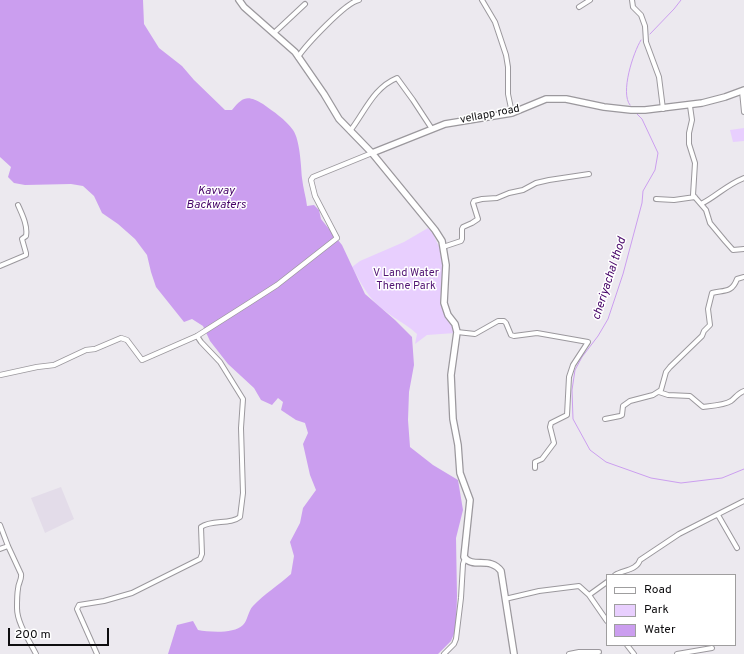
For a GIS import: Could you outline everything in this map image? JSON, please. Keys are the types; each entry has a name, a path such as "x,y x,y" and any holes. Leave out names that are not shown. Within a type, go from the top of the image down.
{"main road":[{"path":"239,0 244,7 295,52 339,119 372,153 435,230 442,241 446,265 444,303 448,315 455,324 456,332 451,375 453,419 458,445 460,473 470,500 465,541 465,558 468,561 492,563 501,571 514,654"},
{"name":"vellapp road","path":"372,153 445,124 512,113 546,99 566,99 604,107 631,110 663,109 690,106 725,98 743,90"}],"street":[{"path":"298,57 327,24 352,2 360,0"},
{"path":"482,0 495,22 506,55 508,67 508,94 512,113"},
{"path":"579,6 590,0"},
{"path":"632,0 633,6 641,14 645,26 646,42 659,77 663,109"},
{"path":"274,33 305,4"},
{"path":"350,131 380,88 387,82 397,78 432,129"},
{"path":"743,90 744,112"},
{"path":"690,106 692,120 689,133 695,163 693,189 695,197 706,210 710,223 731,248 733,250 744,249"},
{"name":"vellapp road","path":"198,336 277,286 338,238 315,196 312,180 313,177 372,153"},
{"path":"443,247 461,241 463,227 472,223 478,218 472,203 474,201 497,198 509,193 523,190 536,183 589,174"},
{"path":"701,204 712,199 728,185 744,178"},
{"path":"656,199 674,200 695,197"},
{"path":"0,266 26,255 22,239 26,236 26,230 18,205"},
{"path":"605,419 620,416 622,414 623,406 630,401 653,395 661,390 666,372 710,326 708,309 712,293 725,292 734,286 737,279 744,277"},
{"path":"456,332 475,334 498,321 504,321 506,322 511,335 514,336 537,333 588,342 573,365 569,377 567,415 551,424 550,427 554,443 542,459 535,462 535,468"},
{"path":"0,375 54,365 86,350 94,349 121,338 128,340 142,360 198,336 201,342 220,362 243,398 241,428 242,493 240,517 230,521 205,524 201,527 202,554 200,559 132,593 79,606 77,609 79,615 97,654"},
{"path":"659,392 668,395 690,396 703,407 728,403 744,391"},
{"path":"617,574 628,569 635,568 640,560 680,534 744,501"},
{"path":"718,515 737,548"},
{"path":"0,525 22,576 18,591 17,610 36,654"},
{"path":"0,549 8,546"},
{"path":"444,654 454,644 456,639 463,564 465,558"},
{"path":"589,595 606,583"},
{"path":"505,599 539,591 579,586 589,595 606,620"},
{"path":"628,646 634,654"},
{"path":"677,654 712,648"},
{"path":"569,654 579,652 599,652"}],"shaded area":[{"path":"61,487 74,519 45,533 31,498"}],"green space":[{"path":"744,128 744,141 733,142 730,130"},
{"name":"V Land Water Theme Park","path":"428,228 433,234 442,253 442,296 455,333 427,335 415,344 417,334 387,313 372,299 366,292 352,267 360,261 404,242"}],"water":[{"name":"Kavvay Backwaters","path":"0,0 143,0 144,24 159,48 182,66 194,80 225,110 232,110 239,102 246,98 250,98 263,104 286,122 293,130 299,146 302,182 307,206 314,205 319,210 321,219 342,245 365,294 412,337 414,365 409,392 408,420 410,447 433,465 458,480 463,510 456,538 456,629 451,641 438,654 168,654 177,625 193,621 198,630 215,632 239,628 245,623 253,606 291,574 294,556 290,542 300,523 303,508 316,490 310,475 303,444 308,433 305,423 296,420 281,410 283,402 278,398 272,405 261,400 254,388 228,364 210,341 203,326 192,319 184,322 156,287 147,255 135,239 118,224 102,213 94,196 83,186 71,184 25,185 14,183 8,177 11,167 0,157"}],"waterway":[{"path":"650,34 681,0"},
{"path":"630,105 626,92 627,83 631,63 641,40"},
{"name":"cheriyachal thod","path":"637,114 642,119 658,153 655,170 643,191 642,203 623,274 608,319 575,370 572,390 573,419 590,450 606,462 651,478 681,483 722,478 744,469"}]}
